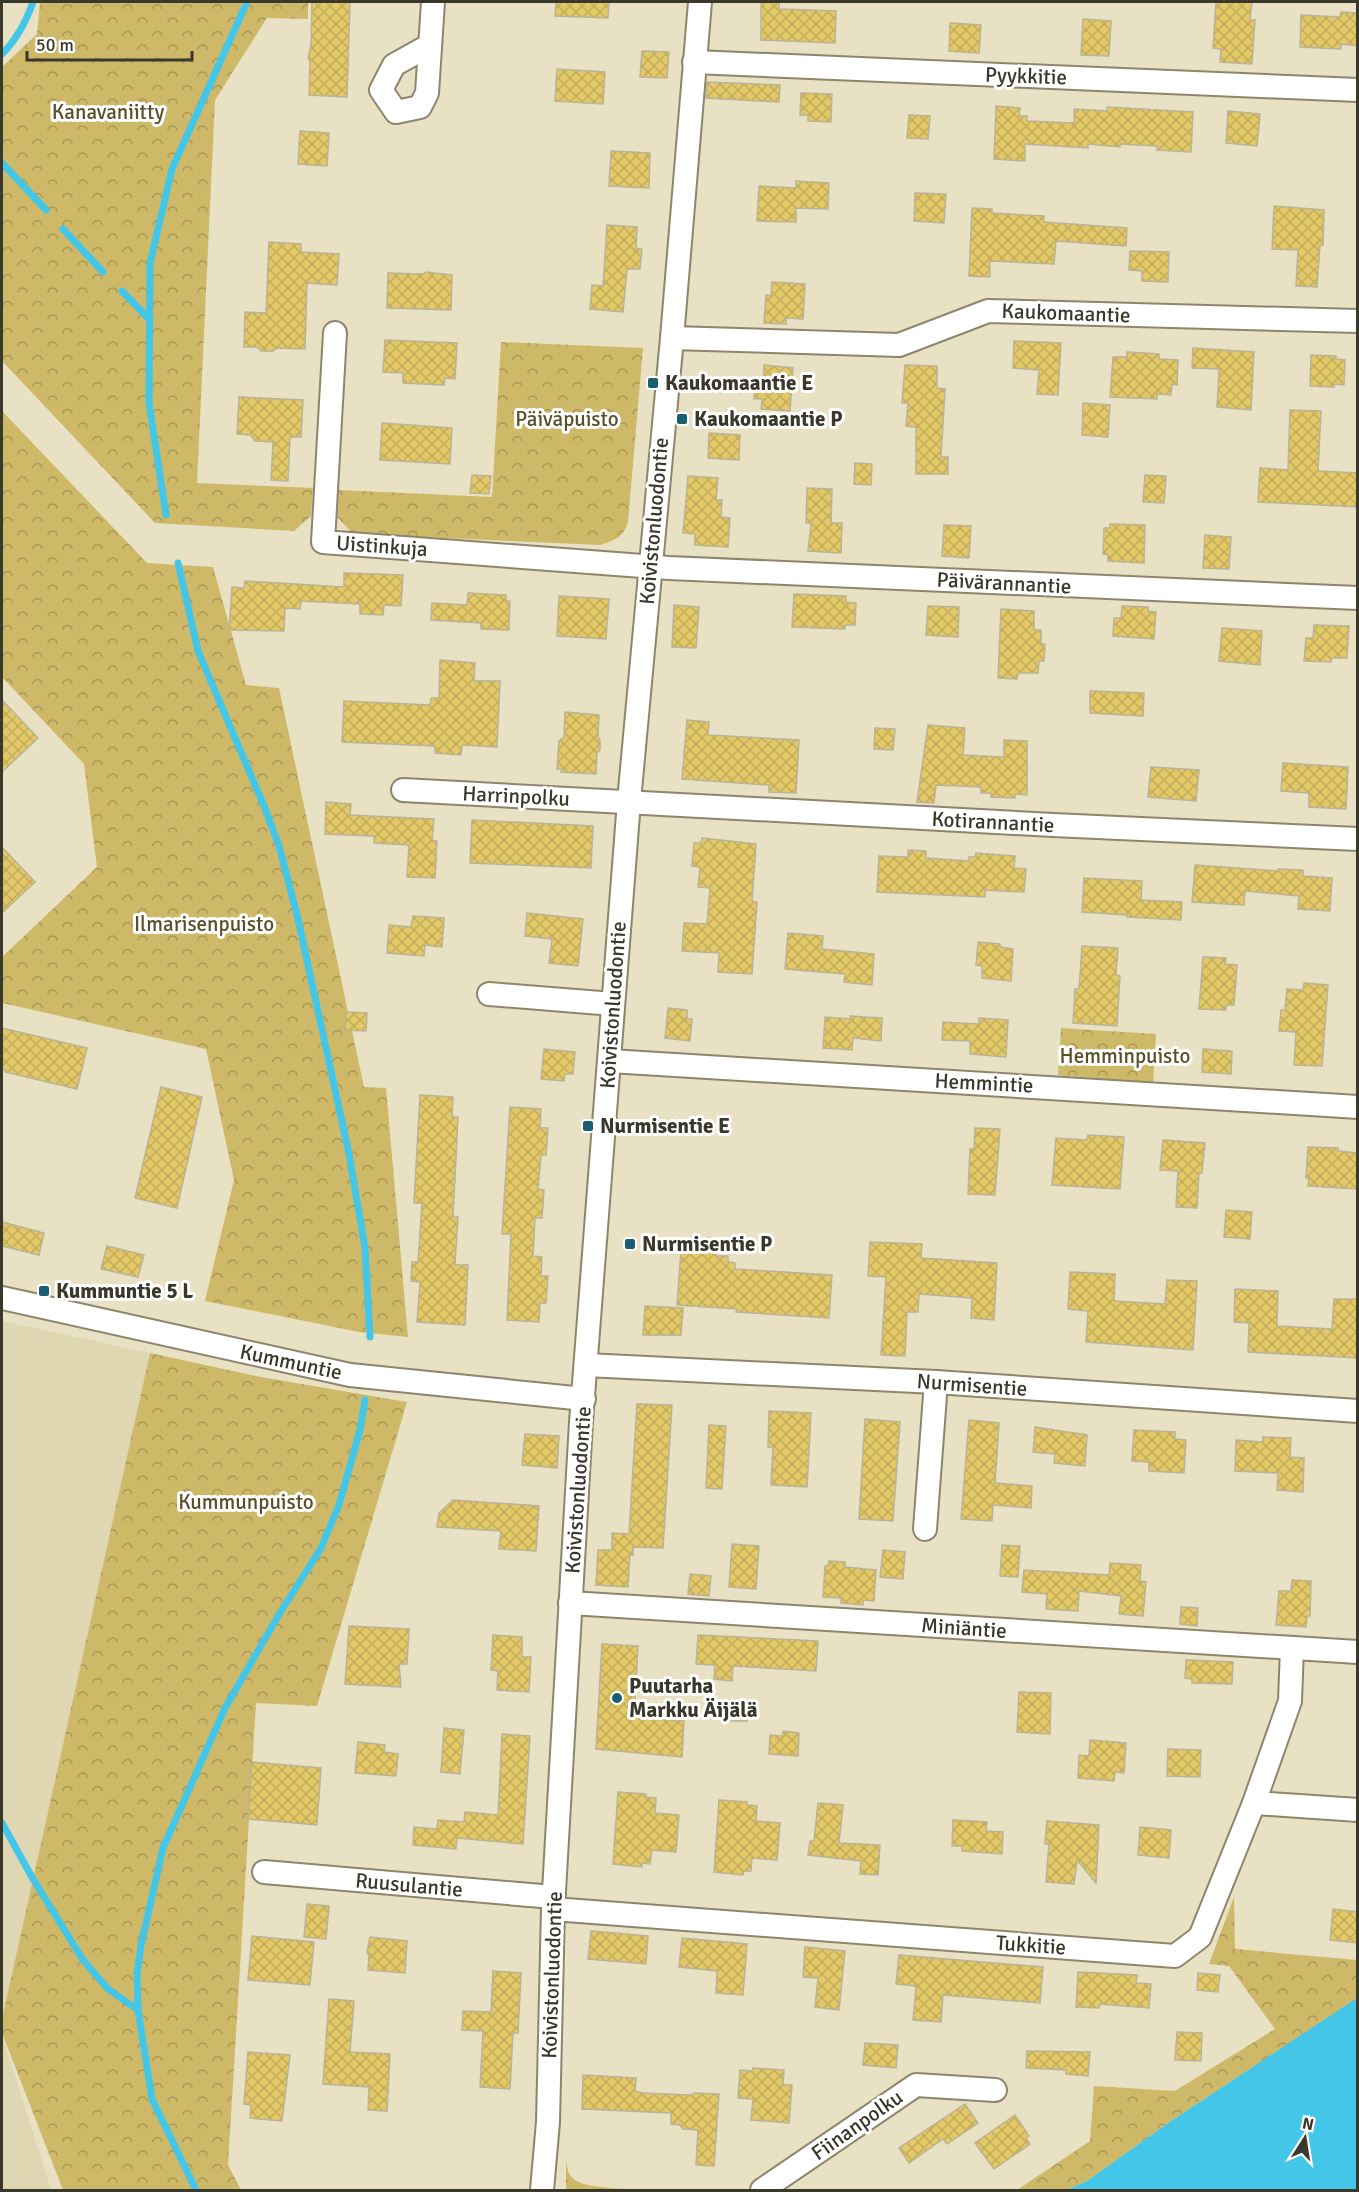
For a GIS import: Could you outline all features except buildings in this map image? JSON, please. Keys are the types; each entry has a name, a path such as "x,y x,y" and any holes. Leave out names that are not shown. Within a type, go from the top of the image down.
{"street":[{"path":"430,45 433,2"},
{"name":"Koivistonluodontie","path":"542,2190 548,2122 553,1903 586,1365 629,801 672,338 700,2"},
{"name":"Pyykkitie","path":"694,62 1358,90"},
{"name":"Kaukomaantie","path":"672,338 898,345 988,311 1358,321"},
{"name":"Uistinkuja","path":"335,333 323,542 650,567"},
{"name":"Päivärannantie","path":"650,567 1358,598"},
{"name":"Harrinpolku","path":"403,790 629,801"},
{"name":"Kotirannantie","path":"629,801 1053,825 1358,839"},
{"path":"489,994 613,1004"},
{"name":"Hemmintie","path":"610,1061 1358,1107"},
{"name":"Kummuntie","path":"2,1298 350,1375 584,1399"},
{"name":"Nurmisentie","path":"586,1365 936,1382 1358,1411"},
{"path":"925,1529 936,1382"},
{"name":"Miniäntie","path":"570,1603 1358,1652"},
{"name":"Tukkitie","path":"553,1903 1175,1956 1200,1937 1254,1803 1290,1701 1292,1648"},
{"path":"1254,1803 1358,1810"},
{"name":"Ruusulantie","path":"264,1872 553,1903"},
{"name":"Fiinanpolku","path":"762,2190 916,2085 995,2090"}],"shaded area":[{"path":"2,1321 150,1353 2,2019"},
{"path":"2,2034 51,2190 2,2190"}],"green space":[{"name":"Kanavaniitty","path":"40,2 308,2 308,19 267,18 215,100 197,483 313,488 311,516 294,531 155,523 2,361 2,67 37,34"},
{"name":"Päiväpuisto","path":"501,342 643,348 628,522 624,532 614,540 600,545 353,534 337,517 338,490 492,497"},
{"name":"Ilmarisenpuisto","path":"2,411 147,563 213,567 246,685 279,688 364,1087 386,1088 408,1337 359,1332 205,1301 234,1180 206,1049 2,1003 2,957 97,867 84,764 2,677"},
{"name":"Hemminpuisto","path":"1061,1028 1156,1034 1153,1083 1058,1075"},
{"name":"Kummunpuisto","path":"150,1353 261,1377 407,1402 317,1706 256,1703 228,2165 241,2190 63,2190 2,2033 2,2019"},
{"path":"1234,1897 1235,1949 1357,1960 1358,1998 1171,2121 1087,2181 1067,2190 1017,2190 1090,2141 1094,2086 1175,2091 1275,2029 1229,1966 1209,1964"},
{"path":"566,2160 571,2176 581,2183 591,2186 663,2190 566,2190"}],"water":[{"path":"1357,1998 1357,2190 1067,2190 1087,2181 1171,2121"}],"waterway":[{"path":"2,54 20,30 33,2"},
{"path":"166,515 149,403 150,263 172,169 247,2"},
{"path":"2,163 46,210"},
{"path":"63,229 103,272"},
{"path":"122,291 150,320"},
{"path":"178,563 198,651 279,846 298,919 349,1154 365,1248 370,1337"},
{"path":"196,2190 152,2099 138,2010 137,1974 141,1945 163,1848 225,1708 278,1616 321,1548 339,1505 360,1430 365,1400"},
{"path":"2,1823 33,1879 83,1960 108,1989 138,2010"}],"place":[{"name":"Kaukomaantie E","path":"653,383"},
{"name":"Kaukomaantie P","path":"682,419"},
{"name":"Nurmisentie E","path":"588,1126"},
{"name":"Nurmisentie P","path":"630,1244"},
{"name":"Kummuntie 5 L","path":"44,1291"},
{"name":"Puutarha Markku Äijälä","path":"617,1698"}]}
